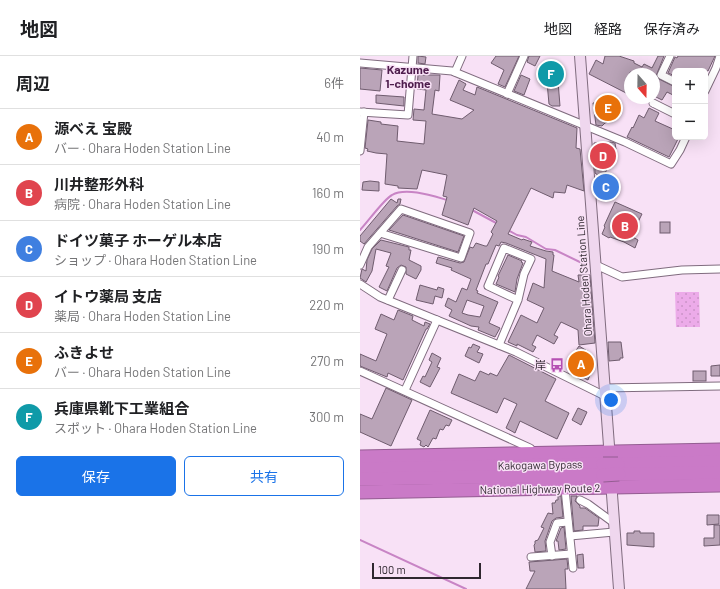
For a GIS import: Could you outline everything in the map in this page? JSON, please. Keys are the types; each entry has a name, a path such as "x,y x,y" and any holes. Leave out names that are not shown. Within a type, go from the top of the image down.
{"highway":[{"path":"360,457 720,450"},
{"name":"Kakogawa Bypass","path":"360,479 603,470 720,462"},
{"name":"Kakogawa Bypass","path":"360,469 603,470"},
{"name":"Kakogawa Bypass","path":"618,469 720,473"},
{"name":"National Highway Route 2","path":"360,492 720,485"}],"main road":[{"name":"Ohara Hoden Station Line","path":"580,56 619,589"}],"street":[{"path":"360,151 362,112 408,115 413,56"},
{"path":"455,72 462,56"},
{"path":"507,94 524,56"},
{"path":"670,56 661,75 672,80"},
{"path":"708,85 720,56"},
{"path":"364,61 455,72 585,126 671,164 685,140"},
{"path":"663,108 666,100"},
{"path":"655,104 672,112"},
{"path":"360,265 368,247 380,233 401,209 470,233 461,258 380,233"},
{"path":"499,345 518,300 524,274 531,259 504,248 488,286 518,300"},
{"path":"596,265 622,277 682,270 720,269"},
{"path":"388,300 402,270"},
{"path":"360,284 380,297 499,345 604,392 720,386"},
{"path":"406,388 437,320"},
{"path":"360,371 530,448 536,454"},
{"path":"565,489 573,568"},
{"path":"580,500 614,528"},
{"path":"552,556 550,542 557,523 568,522"},
{"path":"570,536 614,528"},
{"path":"531,557 572,554"}],"shaded area":[{"path":"675,292 699,292 700,327 676,327"}],"building":[{"path":"418,56 426,57 425,64 418,63"},
{"path":"496,56 519,56 505,87 498,84 504,70 491,63"},
{"path":"529,56 540,56 535,66 527,62"},
{"path":"605,56 619,56 634,61 634,63 642,67 644,64 652,68 624,68 624,92 589,74 596,60 603,64"},
{"path":"658,56 664,56 659,68 652,68"},
{"path":"678,56 715,56 708,71 708,68 672,68 672,75 668,73 675,57 677,58"},
{"path":"562,66 564,80 558,81 560,106 552,106 549,104 547,82 540,83 539,68"},
{"path":"360,68 382,70 380,91 360,89"},
{"path":"418,75 440,75 439,91 435,90 432,114 462,119 474,110 450,100 459,80 466,84 463,90 475,95 477,87 577,128 576,148 580,149 584,191 567,185 565,193 554,192 553,198 531,188 508,234 522,240 532,242 530,246 553,252 552,271 579,282 578,275 590,275 595,343 579,345 578,330 561,322 554,335 558,337 554,344 537,335 532,345 536,347 533,352 517,344 517,346 508,342 521,315 537,323 544,308 527,300 533,283 544,288 546,259 501,242 499,246 496,245 488,264 486,264 476,290 478,291 477,293 498,302 489,323 500,328 495,337 478,330 479,327 471,326 449,316 452,310 445,306 448,298 456,302 462,288 467,290 471,279 451,270 452,268 436,263 438,257 460,263 464,262 470,247 473,248 476,243 487,246 493,234 491,232 497,221 474,208 468,225 442,215 447,197 443,196 447,175 422,170 417,189 398,188 398,186 385,184 387,154 367,151 368,149 365,148 368,120 381,122 381,124 398,126 397,141 424,144 426,121 413,120 414,109 424,110 426,90 417,89","holes":["467,300 484,306 480,317 462,313"]},
{"path":"521,75 530,79 524,95 514,91"},
{"path":"660,80 672,86 672,94 667,92 662,100 660,99"},
{"path":"376,95 404,97 404,106 376,103"},
{"path":"602,102 602,105 607,105 608,122 602,126 596,125 593,103"},
{"path":"649,108 659,113 655,121 672,129 672,140 678,140 669,157 627,137 639,115 644,118"},
{"path":"594,143 615,143 616,149 614,149 614,157 605,173 607,182 600,196 599,176 595,173"},
{"path":"363,182 379,182 379,191 362,190"},
{"path":"391,199 397,203 398,199 401,199 400,204 364,244 360,241 360,236"},
{"path":"615,202 642,214 631,236 638,240 635,248 624,242 610,237 609,238 602,234"},
{"path":"403,215 464,236 458,252 389,230"},
{"path":"660,222 670,222 670,233 660,233"},
{"path":"381,240 409,247 409,250 411,250 409,260 421,266 421,270 416,279 406,274 406,267 401,265 397,268 387,291 379,287 389,267 386,266 391,253 376,249 372,271 366,282 360,278 362,269 366,271 367,260 372,249"},
{"path":"508,255 522,261 521,262 523,263 517,279 515,292 496,284 499,277 498,276"},
{"path":"420,285 437,290 438,287 444,289 442,298 435,296 433,304 416,300"},
{"path":"398,310 413,316 412,320 424,326 425,322 430,324 426,329 403,380 388,373 387,377 360,366 360,354 376,361 387,334 375,329 381,314 394,320"},
{"path":"608,342 621,342 623,358 620,358 620,360 609,361"},
{"path":"473,344 480,347 477,352 483,354 479,363 465,356 469,347 471,348"},
{"path":"579,346 589,352 583,363 593,367 588,380 571,371 578,353 575,352"},
{"path":"432,353 441,358 437,367 440,368 430,387 420,382 423,376 425,377 432,362 429,360"},
{"path":"509,355 556,379 545,401 569,413 557,439 520,421 515,433 506,428 517,404 504,398 497,413 451,393 459,374 475,381 480,371 489,375 490,373 497,376"},
{"path":"720,365 720,376 711,376 711,366"},
{"path":"693,371 706,371 706,381 693,381"},
{"path":"386,388 412,400 391,446 360,432 360,414 372,419"},
{"path":"578,408 587,412 581,425 572,420"},
{"path":"430,410 452,420 449,426 446,425 443,430 440,429 436,439 433,438 428,447 426,445 424,447 420,445 421,441 417,439"},
{"path":"558,496 561,496 563,517 556,518 552,521 545,541 546,551 535,552 535,541 538,540 544,528 541,527 548,513 553,514 552,503 555,503 556,500 558,500"},
{"path":"571,496 577,496 575,501 580,508 585,508 599,518 598,526 583,526 583,530 574,531"},
{"path":"707,515 719,515 719,524 707,525"},
{"path":"714,525 720,525 720,545 704,546 704,538 714,538"},
{"path":"564,527 566,549 559,550 558,541 556,541 561,528"},
{"path":"634,531 640,531 640,533 654,533 654,547 627,545 627,533 634,533"},
{"path":"583,554 584,568 578,568 577,555"},
{"path":"567,559 568,569 565,569 566,589 526,589 535,571 530,571 529,562"}],"waterway":[{"path":"360,230 392,195 412,192 447,200"},
{"path":"472,210 498,224"},
{"path":"508,230 517,235 526,237 546,249 555,250 586,265"},
{"path":"360,540 466,589"}],"place":[{"name":"兵庫県靴下工業組合","path":"551,74"},
{"name":"ふきよせ","path":"608,108"},
{"name":"イトウ薬局 支店","path":"603,156"},
{"name":"ドイツ菓子 ホーゲル本店","path":"606,187"},
{"name":"川井整形外科","path":"625,226"},
{"name":"源べえ 宝殿","path":"581,364"},
{"name":"岸","path":"557,365"}],"district":[{"name":"Kazume 1-chome","path":"408,77"}]}
